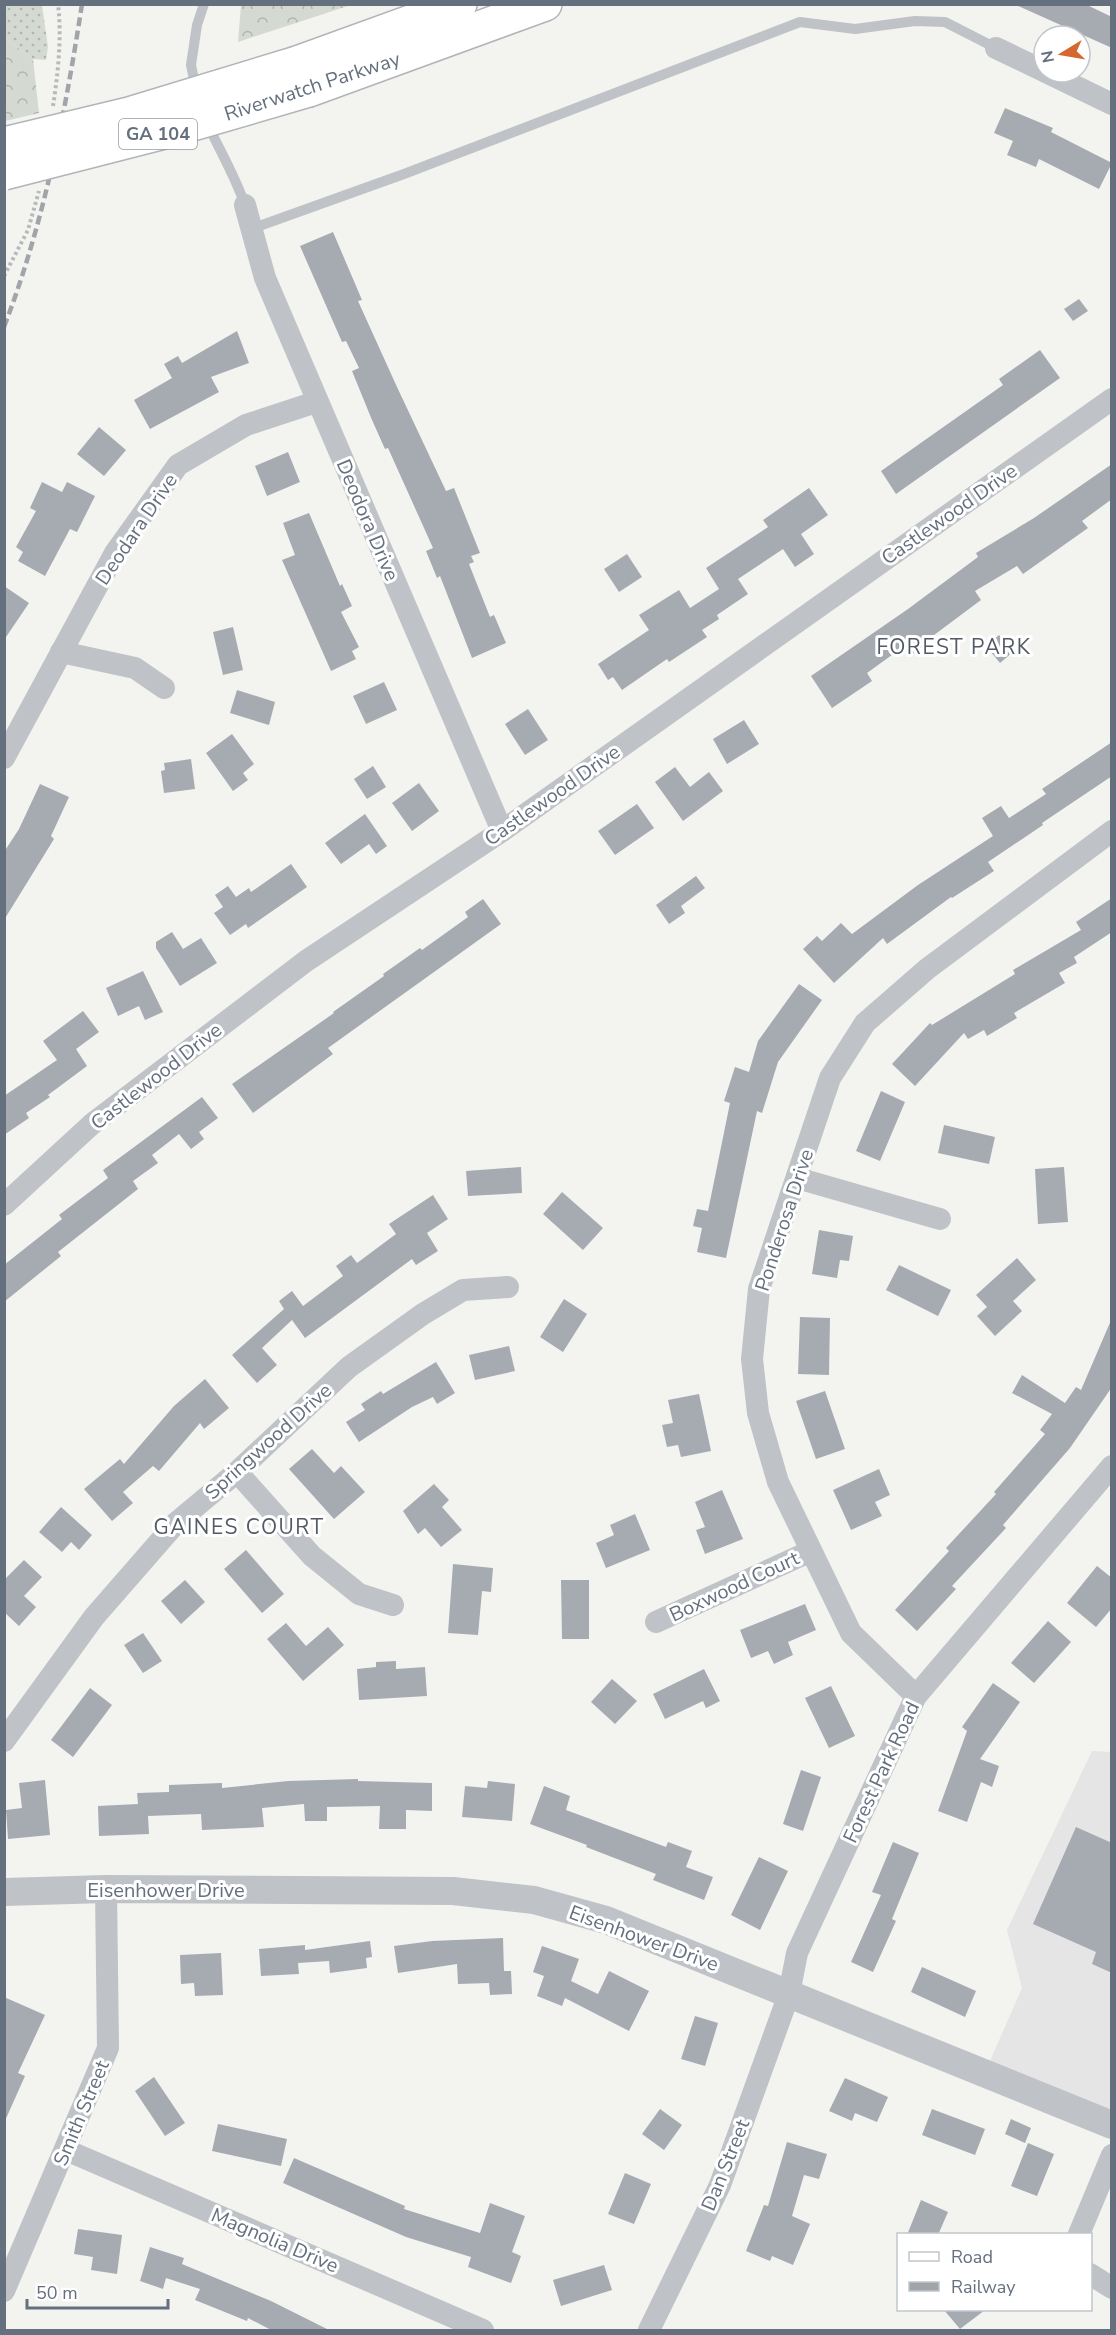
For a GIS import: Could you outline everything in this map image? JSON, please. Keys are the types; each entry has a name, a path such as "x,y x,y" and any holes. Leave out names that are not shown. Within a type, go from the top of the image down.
{"main road":[{"name":"Riverwatch Parkway","path":"4,173 172,130 303,76 460,4"},
{"name":"Riverwatch Parkway","path":"4,144 303,76 545,4"}],"street":[{"path":"996,48 1032,66"},
{"path":"1070,84 1112,104"},
{"name":"Deodora Drive","path":"245,205 264,278 502,831"},
{"name":"Castlewood Drive","path":"4,1205 92,1124 297,968 502,831 1112,399"},
{"name":"Deodara Drive","path":"4,758 115,553 178,465 246,425 316,402"},
{"path":"61,652 135,668 164,688"},
{"name":"Ponderosa Drive","path":"916,1696 851,1633 778,1482 758,1413 752,1359 759,1288 830,1078 865,1023 927,969 1112,831"},
{"path":"797,1178 940,1219"},
{"name":"Springwood Drive","path":"4,1741 101,1608 176,1523 237,1472 349,1367 423,1314 463,1290 508,1287"},
{"name":"Forest Park Road","path":"789,1994 797,1953 916,1696 1112,1466"},
{"path":"237,1472 312,1556 359,1594 393,1605"},
{"name":"Boxwood Court","path":"657,1622 811,1551"},
{"name":"Eisenhower Drive","path":"4,1892 106,1889 453,1891 534,1900 606,1920 1112,2125"},
{"name":"Smith Street","path":"4,2291 108,2048 106,1889"},
{"name":"Dan Street","path":"649,2331 720,2185 789,1994"},
{"name":"Magnolia Drive","path":"66,2150 483,2331"},
{"path":"1080,2233 1112,2155"},
{"path":"1092,2275 1112,2288"}],"lane":[{"path":"204,4 196,25 191,65 200,106 218,148 236,178 245,205"},
{"path":"251,229 404,174 800,22 855,29 915,21 945,22 996,48"}],"shaded area":[{"path":"1092,1751 1111,1752 1111,2113 990,2061 1022,1988 1007,1930"}],"green space":[{"path":"241,4 351,5 238,42"},
{"path":"5,5 42,5 48,47 46,60 33,59 5,38"},
{"path":"5,38 33,59 39,113 5,121"}],"building":[{"path":"1014,4 1085,4 1112,17 1112,48 1092,39 1092,24 1059,24"},
{"path":"1005,108 1053,128 1051,132 1112,163 1099,189 1039,159 1036,167 1007,155 1013,141 994,133"},
{"path":"333,232 362,300 358,301 397,387 446,491 454,488 480,553 471,556 474,562 469,564 490,617 494,615 506,643 472,658 440,576 437,578 426,551 433,548 388,448 385,449 352,371 359,368 346,341 342,342 300,246"},
{"path":"1079,299 1088,311 1073,321 1064,309"},
{"path":"237,331 249,363 211,377 219,392 150,429 134,400 172,378 164,364 178,356 182,363"},
{"path":"1040,350 1060,378 896,494 881,471 1003,385 999,379"},
{"path":"99,427 126,450 104,476 77,454"},
{"path":"288,452 300,482 267,496 255,466"},
{"path":"1112,464 1112,499 1082,521 1088,528 1023,574 1017,566 975,591 981,600 922,644 923,646 910,656 903,647 867,673 872,681 832,708 811,676 978,557 976,553 1034,518"},
{"path":"42,482 62,492 67,482 95,496 77,532 70,529 45,576 18,561 23,552 16,547 36,511 30,508"},
{"path":"809,488 828,515 801,534 814,554 795,567 783,549 738,579 748,594 717,615 719,619 702,630 707,637 669,662 667,659 622,690 613,677 608,680 598,664 649,630 639,615 679,590 690,608 719,589 706,568 768,527 763,520"},
{"path":"309,513 340,586 342,584 352,606 341,612 359,647 352,651 356,659 331,671 282,560 295,555 283,523"},
{"path":"627,554 642,577 619,592 604,569"},
{"path":"4,586 29,603 4,640"},
{"path":"233,627 243,670 223,675 213,632"},
{"path":"999,635 1013,652 1000,663 986,646"},
{"path":"384,682 397,710 366,724 353,696"},
{"path":"237,690 275,702 269,725 230,713"},
{"path":"528,709 548,740 525,755 505,724"},
{"path":"744,720 759,744 727,764 713,739"},
{"path":"232,734 254,764 243,773 248,780 233,791 206,753"},
{"path":"1112,742 1112,776 988,862 994,871 951,897 887,944 883,938 834,983 803,949 817,936 822,941 841,923 852,934 918,885 993,836 982,818 1001,806 1009,818 1046,794 1042,789"},
{"path":"191,759 195,789 164,793 161,771 165,770 164,763"},
{"path":"373,766 386,787 367,799 354,779"},
{"path":"675,767 690,787 709,772 723,791 683,821 655,782"},
{"path":"419,783 439,811 412,831 392,803"},
{"path":"40,784 69,797 51,836 54,839 4,920 4,852 19,829"},
{"path":"637,804 654,828 615,855 598,831"},
{"path":"365,814 387,846 376,854 369,844 341,864 325,843"},
{"path":"291,864 307,887 248,928 246,924 230,935 214,913 223,907 215,895 228,886 236,897 249,888 251,892"},
{"path":"696,876 705,888 681,906 685,913 669,924 656,905"},
{"path":"1112,898 1112,932 1074,957 1077,963 1059,973 1065,983 1014,1013 1017,1018 987,1036 984,1030 968,1039 964,1033 915,1086 892,1064 930,1023 932,1025 1015,974 1013,970 1081,930 1076,922"},
{"path":"483,899 501,924 328,1048 333,1054 253,1113 232,1084 334,1013 384,976 383,974 468,917 465,912"},
{"path":"172,932 183,949 201,938 217,963 180,986 156,948 156,942"},
{"path":"143,971 163,1012 145,1020 139,1006 118,1016 106,988"},
{"path":"799,984 822,1000 778,1062 762,1113 757,1111 726,1258 697,1252 702,1228 693,1226 697,1209 708,1211 730,1103 724,1101 735,1067 749,1072 758,1041"},
{"path":"83,1011 99,1032 76,1049 87,1066 48,1095 50,1097 26,1113 29,1118 4,1135 4,1096 57,1060 43,1041"},
{"path":"881,1091 905,1102 880,1161 856,1151"},
{"path":"202,1097 218,1118 199,1132 204,1139 191,1149 179,1134 152,1155 158,1163 133,1181 138,1189 58,1252 61,1256 4,1302 4,1265 62,1219 59,1215 108,1178 103,1170"},
{"path":"944,1125 995,1137 989,1164 938,1153"},
{"path":"521,1167 522,1193 468,1196 466,1171"},
{"path":"1064,1167 1068,1222 1038,1224 1035,1169"},
{"path":"562,1192 603,1228 583,1250 543,1214"},
{"path":"433,1195 448,1219 427,1233 438,1251 416,1265 412,1259 305,1338 292,1320 262,1348 277,1365 257,1383 232,1355 284,1309 279,1301 292,1291 303,1306 343,1276 336,1266 351,1255 357,1263 396,1234 389,1224"},
{"path":"819,1230 853,1236 849,1261 840,1260 837,1278 812,1274"},
{"path":"1017,1258 1036,1280 1013,1301 1022,1311 995,1336 977,1316 987,1307 976,1295"},
{"path":"899,1265 951,1290 938,1316 886,1290"},
{"path":"564,1299 587,1314 563,1352 540,1337"},
{"path":"800,1317 830,1318 829,1375 798,1374"},
{"path":"1112,1318 1112,1387 1070,1448 1003,1525 1006,1528 952,1586 956,1589 917,1631 895,1610 949,1551 946,1548 996,1494 994,1492 1045,1434 1040,1430 1052,1414 1012,1393 1022,1375 1065,1403 1076,1387 1081,1390"},
{"path":"509,1346 515,1371 475,1380 469,1355"},
{"path":"436,1362 455,1393 437,1404 433,1397 412,1407 359,1442 346,1422 365,1410 361,1404 381,1391 383,1394"},
{"path":"205,1379 229,1408 204,1429 200,1423 159,1471 153,1466 123,1492 133,1503 112,1521 84,1489 120,1459 124,1464 174,1406"},
{"path":"825,1391 845,1449 816,1459 796,1401"},
{"path":"699,1394 711,1451 681,1457 678,1445 667,1447 662,1425 673,1423 668,1400"},
{"path":"312,1449 334,1473 341,1466 365,1492 334,1519 289,1469"},
{"path":"879,1469 890,1495 875,1502 882,1516 851,1530 833,1490"},
{"path":"434,1484 449,1500 442,1507 462,1530 441,1547 425,1528 418,1534 403,1511"},
{"path":"722,1490 743,1539 705,1554 696,1530 705,1527 695,1502"},
{"path":"61,1507 92,1535 79,1550 71,1542 62,1552 39,1532"},
{"path":"635,1514 650,1550 606,1568 596,1543 614,1535 610,1525"},
{"path":"246,1550 284,1594 262,1613 224,1569"},
{"path":"24,1560 42,1577 24,1596 36,1607 19,1626 4,1612 4,1580"},
{"path":"453,1564 493,1568 491,1592 482,1591 478,1635 448,1633"},
{"path":"1097,1566 1112,1578 1112,1608 1096,1627 1067,1603"},
{"path":"185,1580 205,1602 181,1624 161,1601"},
{"path":"561,1580 589,1580 589,1639 562,1639"},
{"path":"805,1604 816,1630 788,1642 793,1655 774,1664 768,1651 751,1658 740,1630"},
{"path":"1048,1621 1071,1642 1034,1683 1011,1663"},
{"path":"286,1623 306,1646 328,1627 344,1645 303,1681 267,1639"},
{"path":"143,1633 162,1661 143,1673 124,1645"},
{"path":"396,1661 396,1669 425,1667 427,1696 359,1700 357,1669 376,1667 376,1662"},
{"path":"704,1669 720,1701 706,1708 703,1701 665,1719 653,1694"},
{"path":"612,1679 637,1701 615,1724 591,1702"},
{"path":"993,1683 1020,1702 980,1759 999,1766 992,1787 981,1782 967,1822 938,1811 967,1731 962,1727"},
{"path":"831,1686 855,1736 829,1748 805,1698"},
{"path":"90,1688 112,1705 73,1757 51,1740"},
{"path":"801,1770 821,1777 803,1831 783,1824"},
{"path":"358,1779 358,1781 432,1783 432,1811 406,1810 406,1829 379,1829 380,1806 327,1807 327,1821 305,1821 304,1804 262,1808 264,1827 202,1830 201,1814 148,1816 149,1834 99,1836 98,1806 138,1804 137,1793 169,1792 169,1785 222,1783 222,1788 288,1781"},
{"path":"45,1780 50,1835 8,1839 6,1810 22,1808 19,1783"},
{"path":"488,1781 515,1784 512,1821 462,1817 465,1786 487,1788"},
{"path":"544,1786 570,1796 566,1810 666,1847 668,1842 692,1851 686,1867 713,1877 704,1900 653,1880 656,1874 530,1824"},
{"path":"1076,1827 1112,1843 1112,1973 1092,1964 1096,1952 1033,1924"},
{"path":"893,1842 919,1853 892,1919 896,1921 873,1972 851,1962 881,1895 872,1892"},
{"path":"759,1857 788,1871 760,1930 731,1915"},
{"path":"503,1938 504,1971 511,1971 512,1994 490,1995 489,1983 458,1984 457,1964 398,1973 394,1946 432,1941"},
{"path":"370,1941 372,1957 366,1958 367,1968 330,1973 329,1961 298,1963 299,1974 261,1976 259,1949 305,1945 305,1950"},
{"path":"542,1946 579,1959 571,1981 598,1994 609,1971 649,1991 629,2031 565,1998 562,2006 537,1996 544,1976 533,1972"},
{"path":"221,1953 223,1995 195,1996 194,1983 181,1984 180,1955"},
{"path":"922,1967 976,1991 965,2017 911,1992"},
{"path":"4,1997 45,2015 18,2073 25,2076 4,2123"},
{"path":"695,2016 718,2023 705,2066 681,2059"},
{"path":"154,2077 185,2123 165,2136 135,2091"},
{"path":"845,2078 888,2097 877,2122 855,2113 852,2121 829,2111"},
{"path":"660,2109 682,2125 664,2150 642,2134"},
{"path":"932,2109 985,2129 975,2155 922,2135"},
{"path":"1011,2119 1031,2128 1025,2143 1005,2134"},
{"path":"218,2124 287,2139 281,2166 212,2151"},
{"path":"787,2142 827,2154 819,2179 804,2175 792,2216 810,2224 793,2265 772,2256 770,2261 746,2251 764,2205 768,2206"},
{"path":"1028,2143 1054,2154 1037,2196 1011,2186"},
{"path":"294,2158 405,2206 404,2209 480,2233 490,2203 525,2216 512,2252 521,2256 511,2283 468,2267 471,2257 406,2237 283,2183"},
{"path":"625,2173 651,2184 634,2224 608,2214"},
{"path":"921,2200 948,2212 939,2233 908,2233"},
{"path":"78,2229 122,2235 117,2274 91,2270 93,2257 74,2254"},
{"path":"150,2247 184,2258 182,2264 271,2301 331,2331 273,2331 248,2318 247,2321 195,2300 200,2289 166,2278 163,2289 140,2281"},
{"path":"604,2265 612,2290 561,2306 553,2280"},
{"path":"945,2311 984,2311 960,2329"}],"railway":[{"path":"4,327 31,248 52,168 82,4"}],"district":[{"name":"FOREST PARK","path":"954,647"},
{"name":"GAINES COURT","path":"239,1527"}]}
